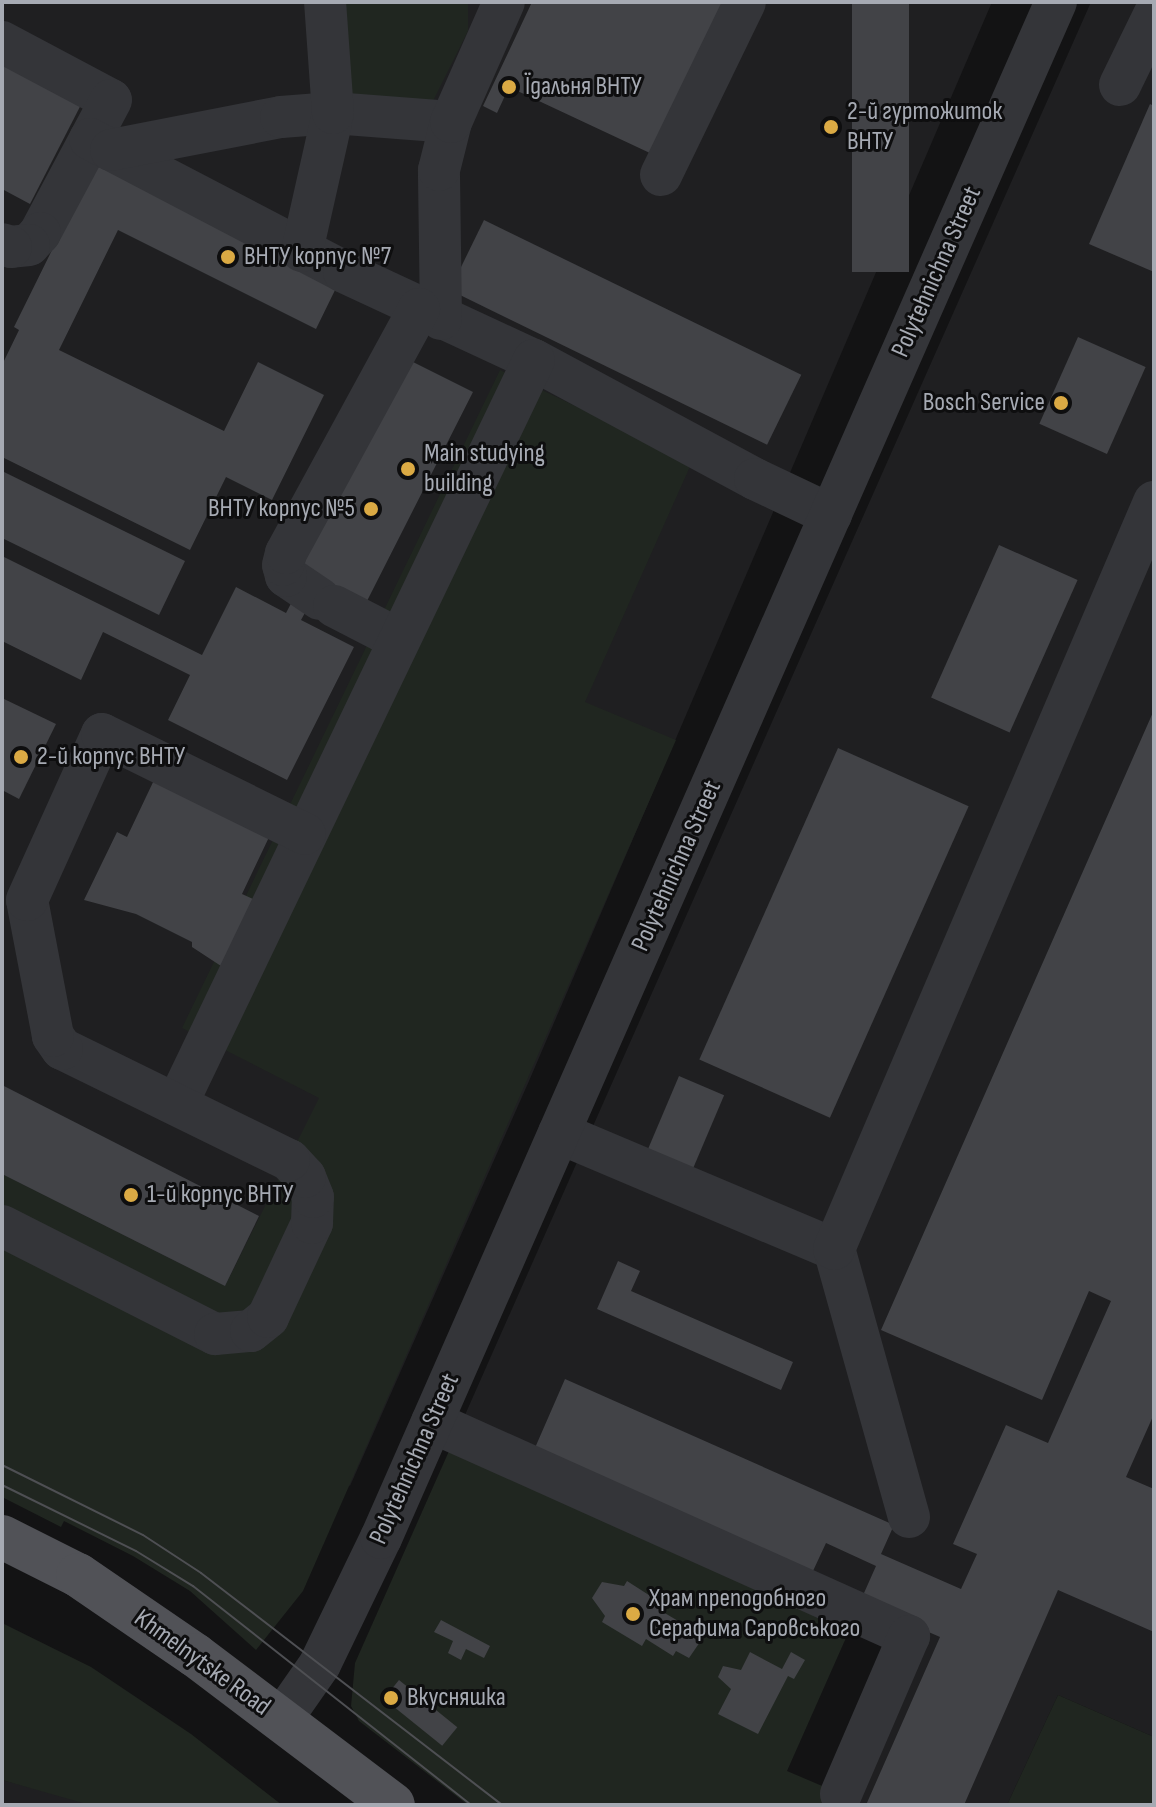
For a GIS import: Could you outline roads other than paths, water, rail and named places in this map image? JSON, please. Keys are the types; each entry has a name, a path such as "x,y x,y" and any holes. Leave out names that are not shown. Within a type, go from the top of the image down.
{"main road":[{"name":"Khmelnytske Road","path":"2,1537 78,1575 195,1655 393,1805"}],"street":[{"path":"302,251 333,113 325,2"},
{"path":"398,639 294,585 286,576 283,565 286,553 430,314 439,170 451,122 504,2"},
{"path":"661,175 745,2"},
{"name":"Polytehnichna Street","path":"281,1720 320,1664 432,1422 1056,2"},
{"path":"1120,85 1154,15"},
{"path":"2,42 111,100 101,145 40,233 29,245 11,247 2,244"},
{"path":"101,145 281,117 333,113 451,122"},
{"path":"101,145 302,251 430,314 534,360 755,479 831,515"},
{"path":"177,1104 534,360"},
{"path":"909,1517 834,1249 1152,513"},
{"path":"2,1226 215,1334 251,1331 262,1325 312,1223 311,1186 289,1160 62,1049 53,1036 27,900 102,734 305,834"},
{"path":"559,1133 834,1249"},
{"path":"432,1422 909,1636 841,1794"}],"tram line":[{"path":"2,1465 143,1535 201,1573 502,1805"},
{"path":"2,1485 136,1551 193,1586 471,1805"}],"place":[{"name":"Їдальня ВНТУ","path":"509,87"},
{"name":"2-й гуртожиток ВНТУ","path":"831,127"},
{"name":"ВНТУ корпус №7","path":"228,257"},
{"name":"Bosch Service","path":"1061,403"},
{"name":"Main studying building","path":"408,469"},
{"name":"ВНТУ корпус №5","path":"371,509"},
{"name":"2-й корпус ВНТУ","path":"21,757"},
{"name":"1-й корпус ВНТУ","path":"131,1195"},
{"name":"Храм преподобного Серафима Саровського","path":"633,1614"},
{"name":"Вкусняшка","path":"391,1698"}]}
